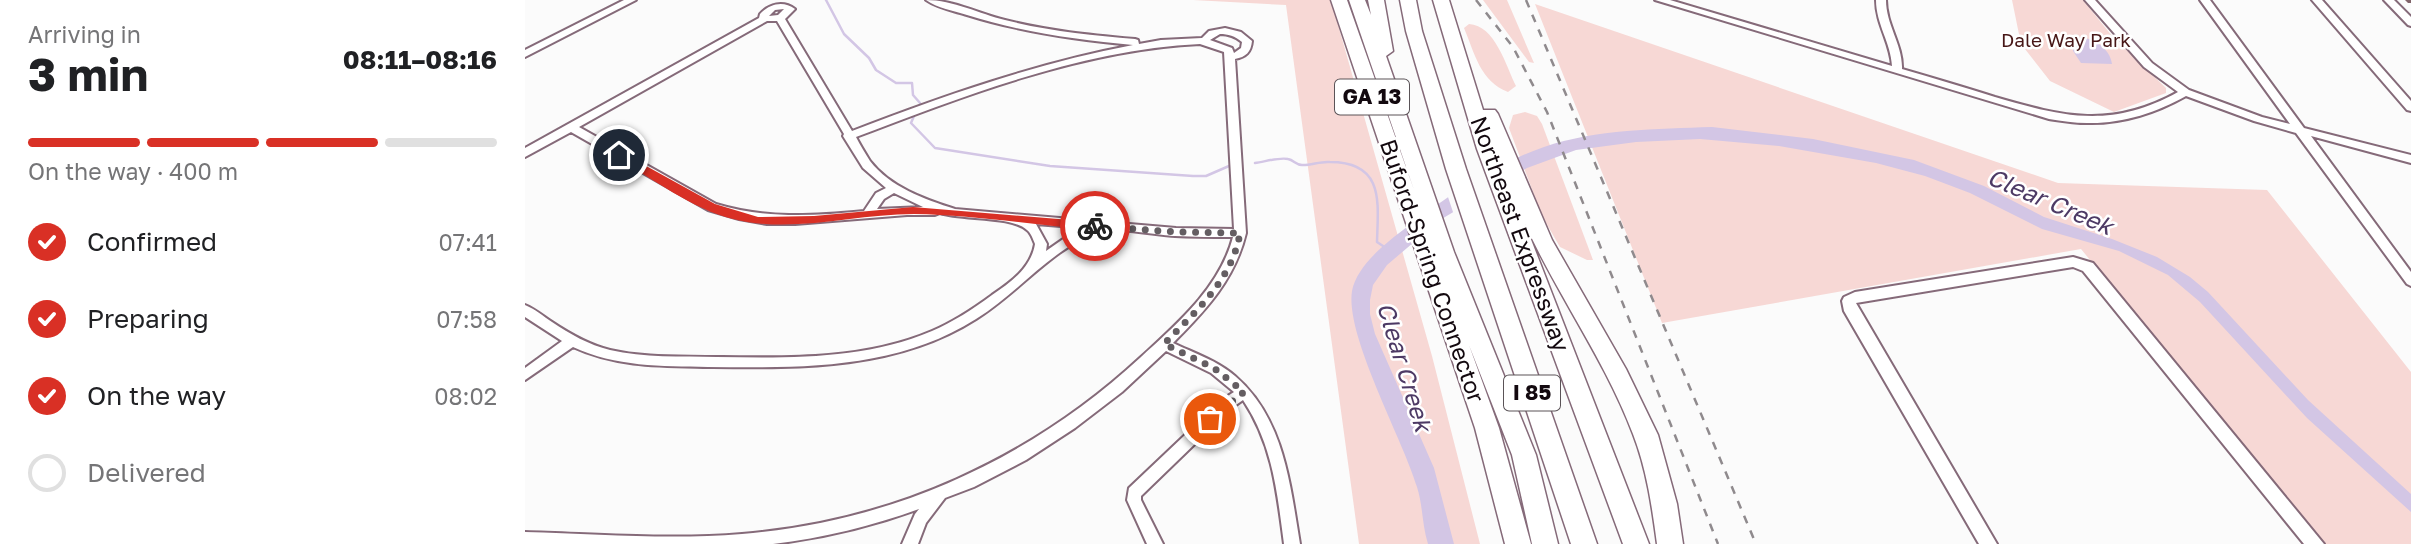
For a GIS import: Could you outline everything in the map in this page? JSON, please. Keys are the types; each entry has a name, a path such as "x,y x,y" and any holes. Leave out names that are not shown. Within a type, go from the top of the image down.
{"highway":[{"name":"Buford-Spring Connector","path":"1339,0 1436,254 1518,544"},
{"name":"Buford-Spring Connector","path":"1357,0 1403,128 1414,192"},
{"path":"1376,0 1383,44 1403,128"},
{"name":"Northeast Expressway","path":"1408,0 1414,31 1456,169 1584,544"},
{"name":"Northeast Expressway","path":"1441,0 1464,76 1521,214 1544,304 1636,544"},
{"path":"1521,214 1619,374 1641,418 1657,467 1670,544"},
{"name":"Buford-Spring Connector","path":"1436,254 1524,455 1545,544"}],"street":[{"path":"525,54 631,0"},
{"path":"763,0 772,7"},
{"path":"766,19 763,14 772,7 788,6 798,0"},
{"path":"525,539 746,543 839,526 940,495 1007,463 1069,426 1122,385 1164,344 1223,279 1234,256 1240,233 1230,57 1229,50 1224,45 1071,37 997,23 931,0"},
{"path":"1660,0 2049,116 2100,120 2124,116 2185,92"},
{"path":"1881,0 1881,22 1897,58 1897,71"},
{"path":"2090,0 2148,65 2185,92 2214,105 2411,159"},
{"path":"2205,0 2411,281"},
{"path":"2317,0 2411,108"},
{"path":"2389,0 2411,23"},
{"path":"525,153 766,19 780,18 789,11 788,6"},
{"path":"780,18 867,165 894,188 920,202 954,213"},
{"path":"1204,42 1207,36 1216,32 1241,35 1247,41 1246,49 1241,55 1230,57"},
{"path":"1063,63 1080,46 1071,37"},
{"path":"848,135 930,104 1063,63 1113,51 1165,43"},
{"path":"571,127 712,207 758,220 790,222 913,211 1101,227 1240,233"},
{"path":"868,213 880,196 894,188"},
{"path":"1019,219 1033,228 1040,238 1040,250 1035,265"},
{"path":"525,310 571,341 607,354 649,361 792,363 850,360 904,346 952,326 994,301 1035,265 1073,238 1101,227"},
{"path":"1988,544 1849,307 1850,299 2073,262 2088,267 2315,544"},
{"path":"525,375 571,341"},
{"path":"1164,344 1214,368 1244,392 1263,417 1275,445 1292,544"},
{"path":"1156,544 1134,500 1134,493 1228,403 1244,392"},
{"path":"910,544 920,519 940,495"}],"green space":[{"path":"1193,0 1331,0 1432,356 1480,544 1359,544 1286,5"},
{"path":"1483,0 1507,0 1534,63 1529,62"},
{"name":"Dale Way Park","path":"2012,0 2083,0 2112,36 2166,88 2166,93 2114,112 2050,81 2021,44"},
{"path":"1535,4 2058,183 2267,190 2411,372 2411,544 2323,544 2081,249 1662,323"},
{"path":"1469,24 1486,31 1499,48 1516,86 1508,92 1491,81 1480,66 1464,28"},
{"path":"1525,112 1537,116 1542,124 1593,260 1587,260 1560,247 1542,216 1509,128 1513,115"}],"shaded area":[{"path":"2076,37 2100,44 2111,58 2112,64 2081,63 2073,51 2072,40"},
{"path":"1712,127 1813,139 1914,160 1984,186 2044,217 2157,257 2190,277 2208,292 2308,400 2411,494 2411,512 2307,418 2200,302 2168,275 2119,251 2042,229 1970,193 1925,176 1876,163 1779,146 1700,139 1636,142 1576,150 1527,168 1440,220 1387,265 1373,285 1370,314 1375,334 1434,468 1454,544 1428,544 1417,487 1357,334 1352,310 1352,291 1366,263 1399,233 1439,204 1489,172 1525,154 1564,141 1606,133"}],"pier":[{"path":"1515,155 1507,183 1454,215 1447,194"}],"waterway":[{"path":"826,0 844,34 869,58 876,70 896,83 912,83 913,95 920,103"},
{"path":"914,116 911,123 935,148 1050,166 1193,176 1206,176 1229,166"},
{"path":"1255,163 1284,159 1301,165 1330,162 1361,169 1374,187 1378,213 1377,242 1386,248"}],"railway":[{"path":"1476,0 1513,47 1547,112 1718,544"},
{"path":"1526,0 1756,544"}],"way so far":[{"path":"1095,226 1240,233 1234,256 1223,279 1164,344 1214,368 1244,392 1210,419"}],"route":[{"path":"619,155 712,207 758,220 790,222 871,213 934,211 1095,226"}],"water label":[{"name":"Clear Creek","path":"2050,202"},
{"name":"Clear Creek","path":"1404,367"}]}
